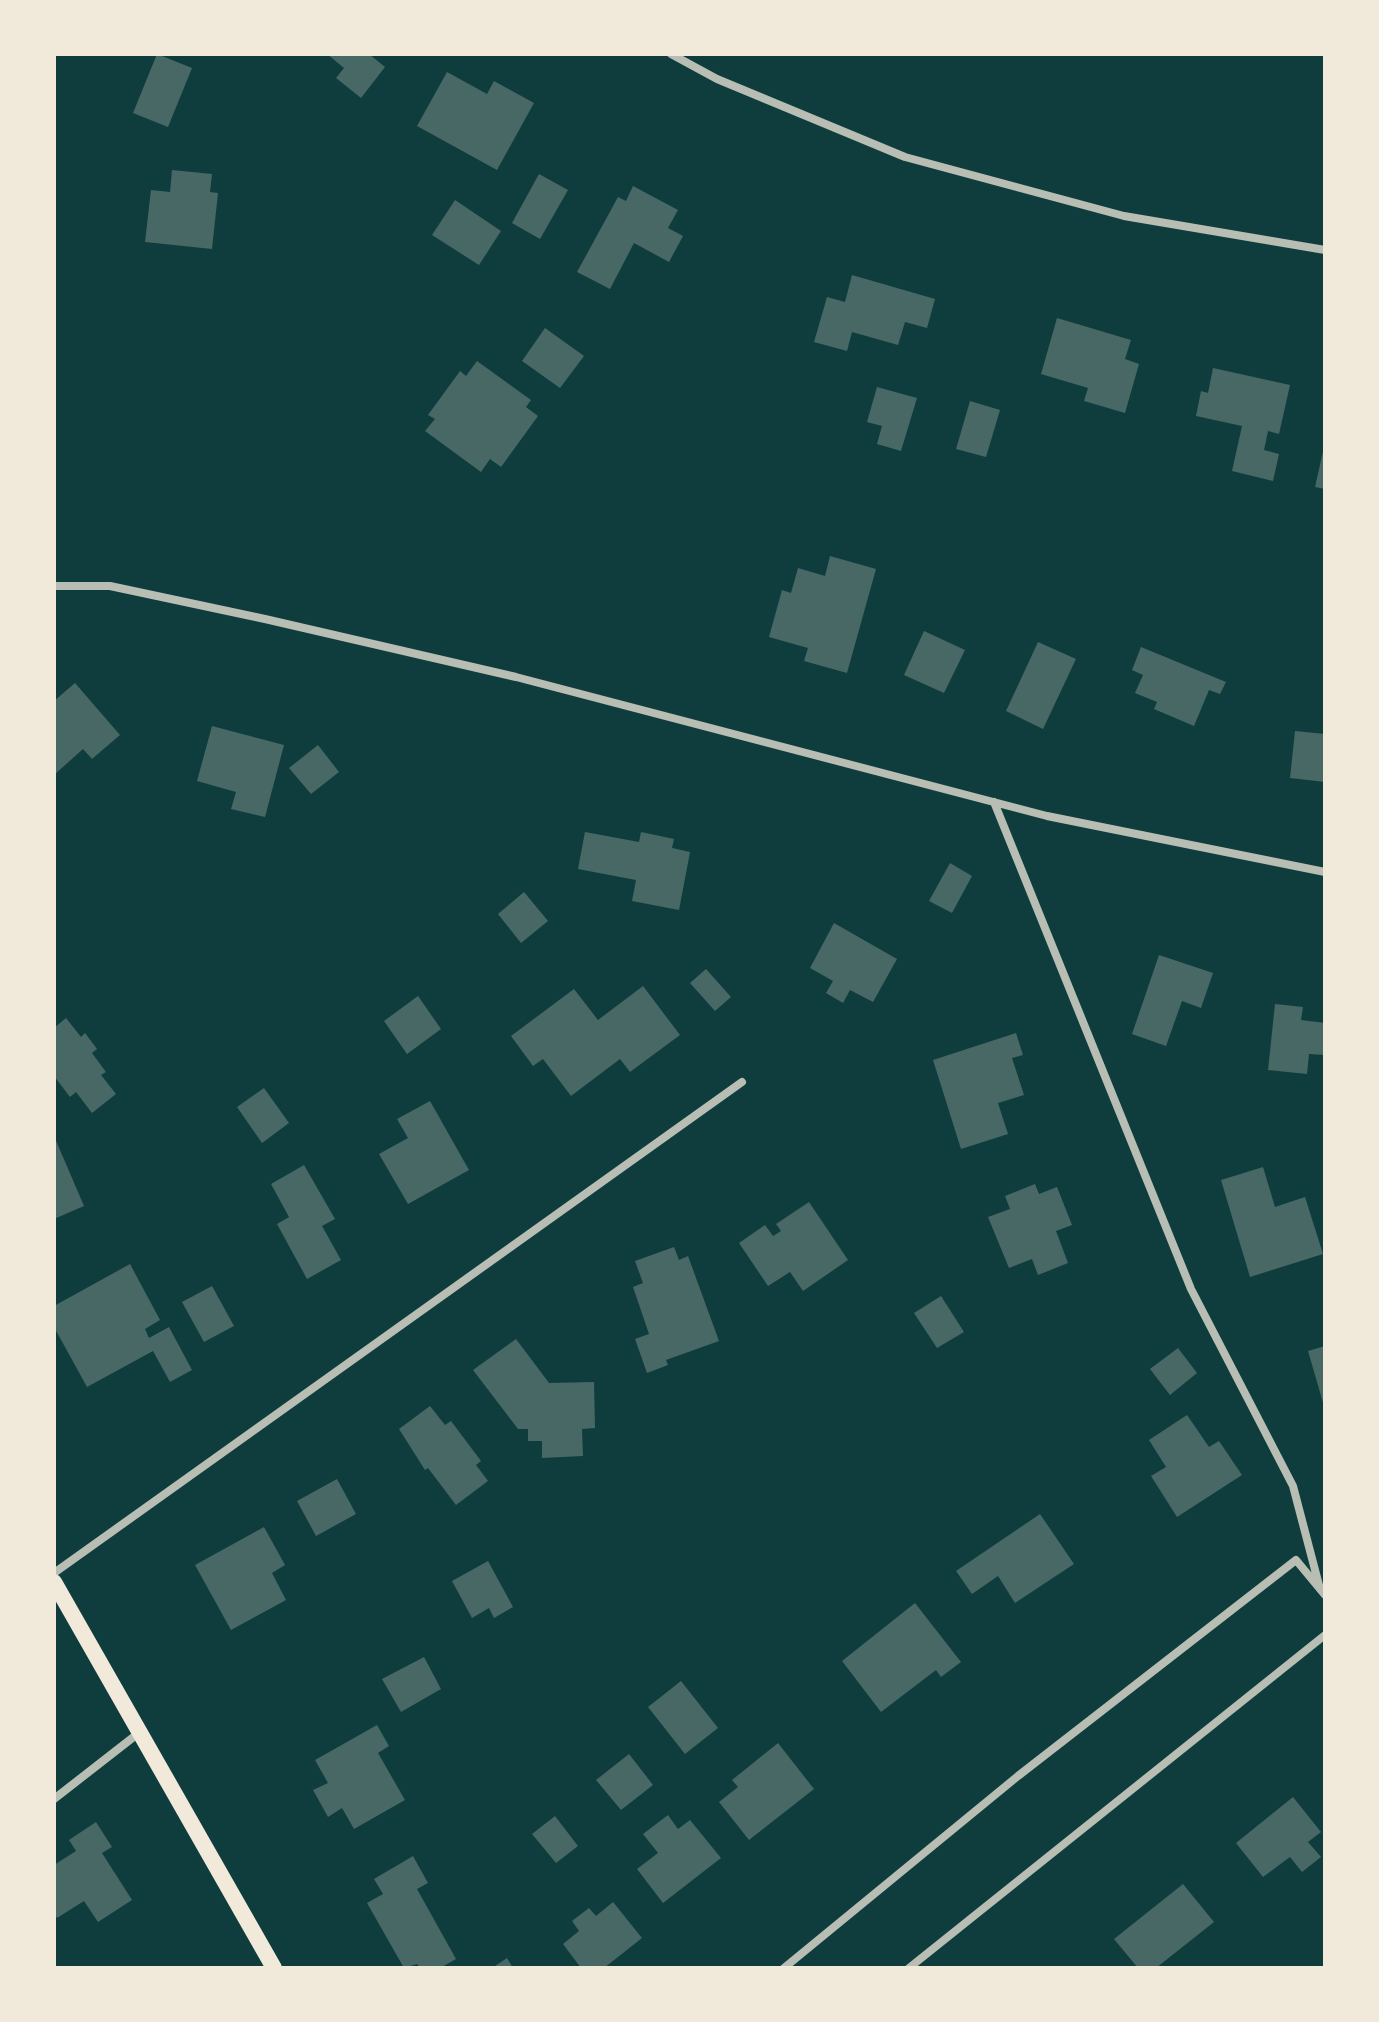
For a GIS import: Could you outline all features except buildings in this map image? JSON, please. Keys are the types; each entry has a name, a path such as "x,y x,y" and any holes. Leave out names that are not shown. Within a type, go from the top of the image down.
{"main road":[{"path":"54,1582 274,1968"}],"street":[{"path":"671,54 717,79 905,157 1124,216 1325,250"},
{"path":"54,586 110,586 265,619 516,677 1062,819 1325,872"},
{"path":"994,802 1191,1289 1293,1486 1323,1590"},
{"path":"54,1573 742,1082"},
{"path":"784,1968 1018,1776 1296,1560 1323,1590"},
{"path":"909,1968 1325,1635"},
{"path":"54,1799 140,1732"}]}
